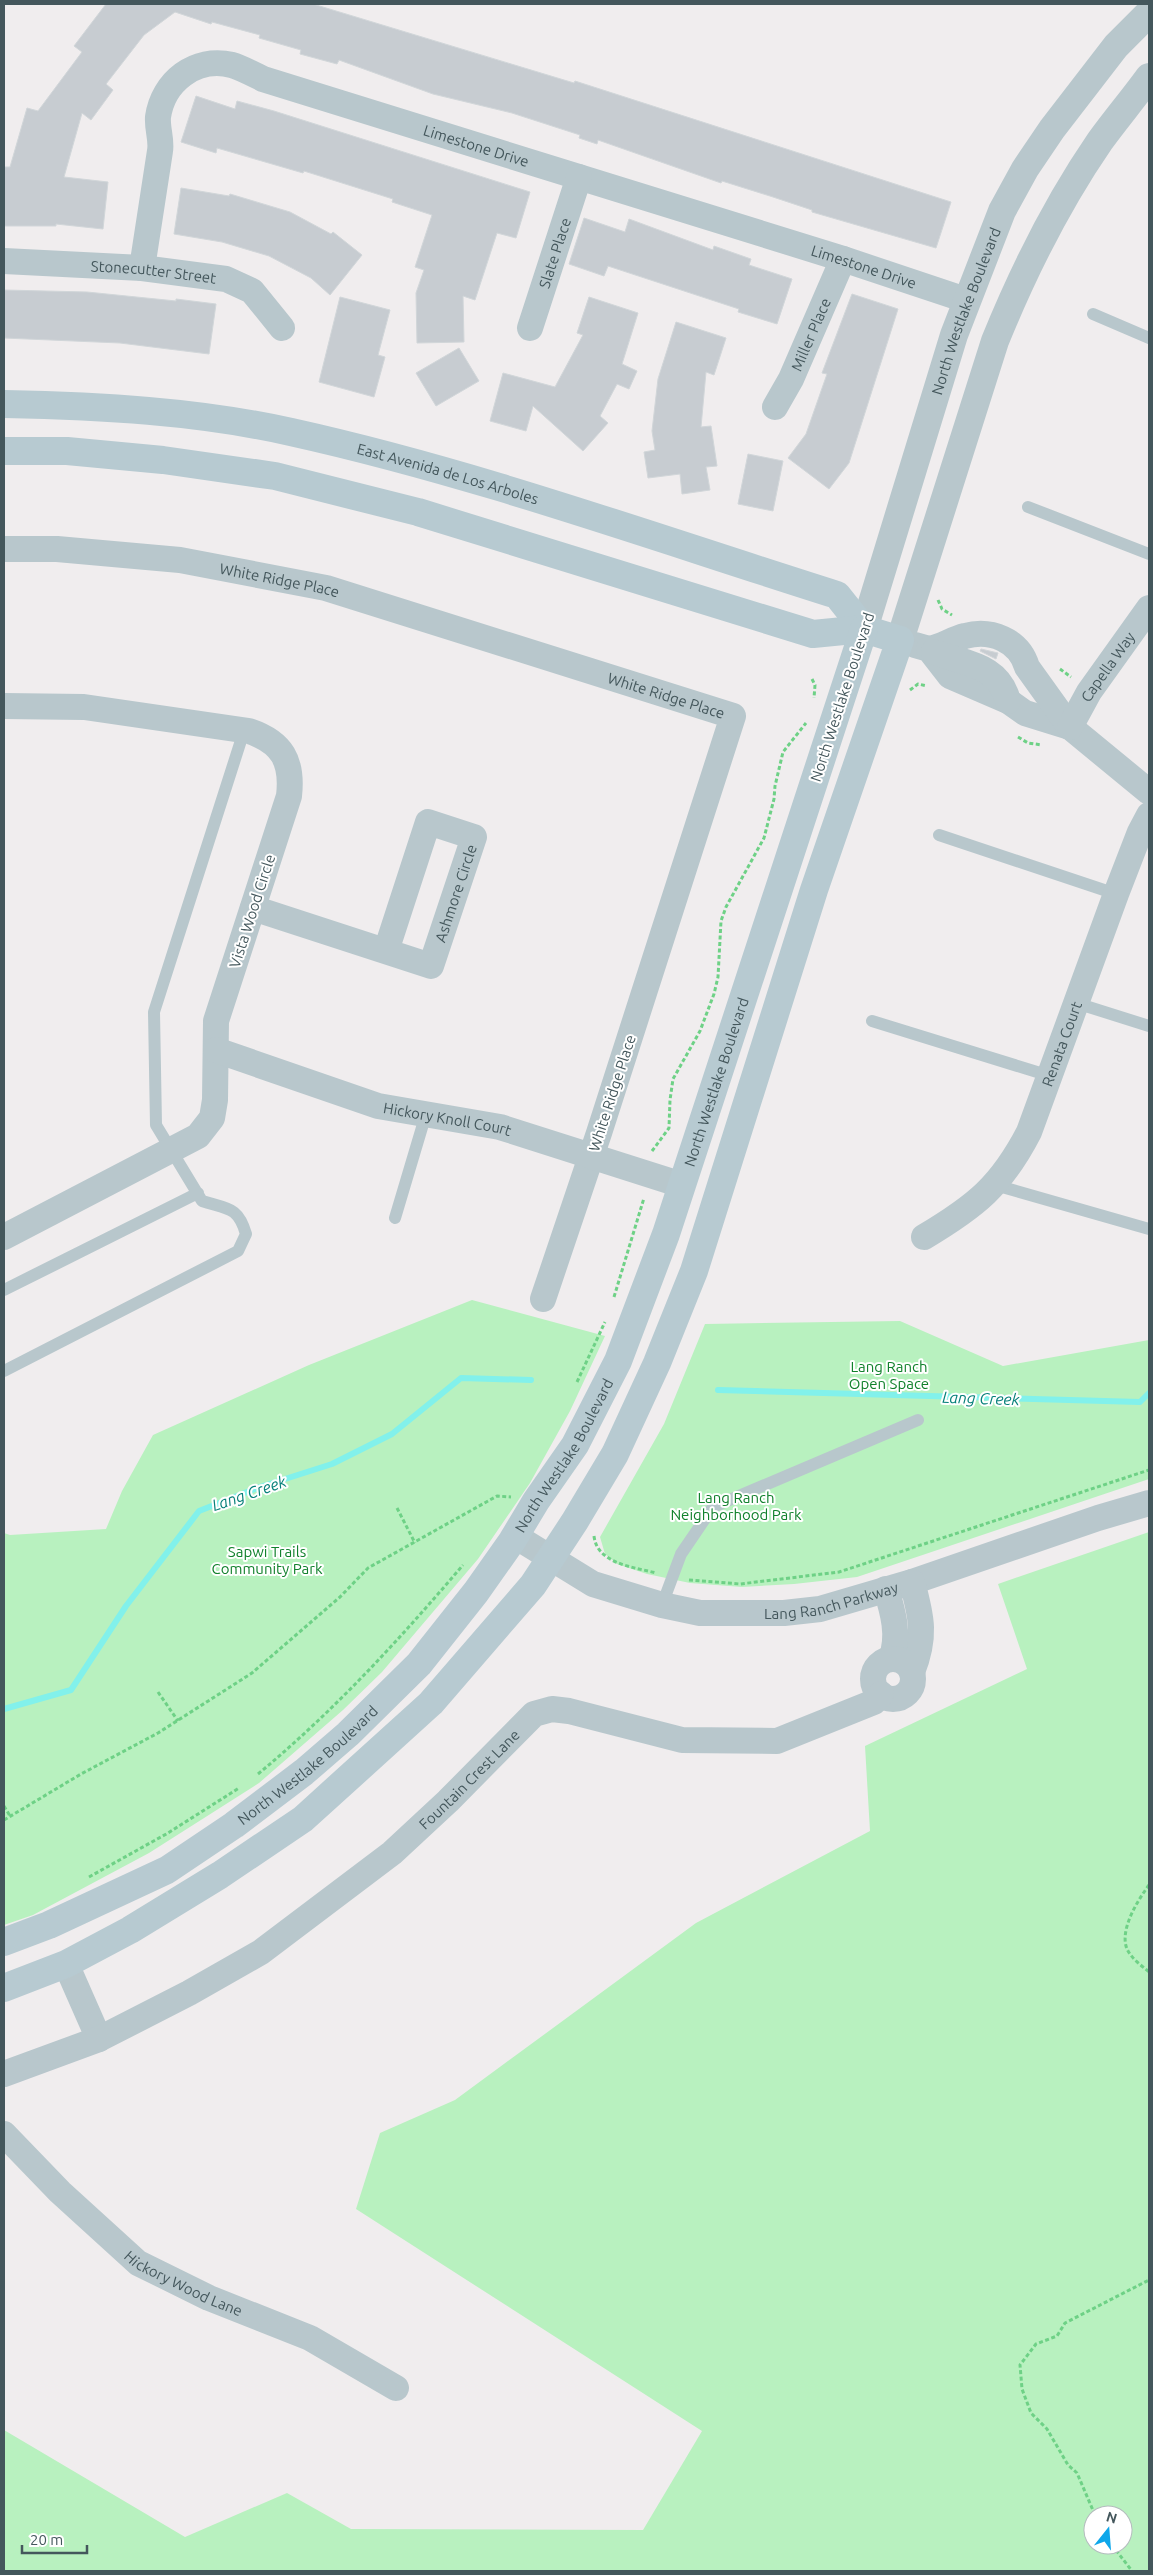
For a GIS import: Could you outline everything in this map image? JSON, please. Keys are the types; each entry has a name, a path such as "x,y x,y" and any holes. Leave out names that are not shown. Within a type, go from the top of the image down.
{"main road":[{"name":"East Avenida de Los Arboles","path":"4,404 73,405 179,414 290,431 433,467 837,595 864,629"},
{"path":"4,451 67,451 163,460 275,476 418,512 813,634 864,629 900,640 814,890 694,1271 657,1363 615,1454 551,1558 533,1585 431,1703 302,1819 220,1875 130,1930 66,1964 4,1988"},
{"name":"North Westlake Boulevard","path":"4,1942 49,1925 167,1870 234,1825 304,1772 348,1734 419,1664 476,1592 516,1536 536,1501 575,1445 618,1361 682,1185 864,629"}],"street":[{"name":"North Westlake Boulevard","path":"864,629 966,300 1002,211 1025,169 1052,129 1116,46 1149,13"},
{"name":"Limestone Drive","path":"142,268 161,148 158,120 162,100 171,85 182,74 198,66 214,63 232,65 263,79 843,259 966,300"},
{"path":"1149,77 1100,141 1072,186 1008,310 995,341 900,640 928,649 942,647 964,636 984,633 1012,643 1024,657 1027,667 1070,727 1149,792"},
{"name":"Slate Place","path":"530,328 579,177"},
{"name":"Miller Place","path":"775,407 791,379 843,259"},
{"name":"Stonecutter Street","path":"4,262 142,268 226,279 252,290 282,328"},
{"name":"White Ridge Place","path":"4,549 57,549 180,560 326,588 733,716 543,1299"},
{"name":"Capella Way","path":"1070,727 1089,692 1149,608"},
{"path":"928,649 950,676 1008,701 1024,713 1070,727"},
{"path":"1008,701 1020,684 1027,667"},
{"name":"Vista Wood Circle","path":"4,706 84,707 244,731 264,736 278,746 287,761 291,779 289,796 216,1021 215,1100 212,1118 198,1136 4,1237"},
{"name":"Renata Court","path":"924,1237 965,1213 996,1186 1016,1157 1029,1132 1116,894 1140,832 1149,815"},
{"name":"Ashmore Circle","path":"253,908 431,966 474,837 428,822 386,951"},
{"name":"Hickory Knoll Court","path":"216,1050 378,1106 500,1127 682,1185"},
{"name":"Lang Ranch Parkway","path":"516,1536 593,1584 662,1605 700,1613 784,1613 820,1608 912,1582 1098,1518 1149,1503"},
{"name":"Fountain Crest Lane","path":"902,1666 922,1640 919,1606 912,1582"},
{"name":"Fountain Crest Lane","path":"4,2074 99,2039 189,1993 261,1952 392,1853 448,1801 534,1714 552,1709 569,1711 682,1740 776,1741 874,1702 881,1694 893,1699 905,1695 912,1685 902,1666 893,1611 886,1589"},
{"path":"66,1964 99,2039"},
{"name":"Hickory Wood Lane","path":"4,2134 60,2192 138,2263 208,2298 310,2338 396,2388"}],"lane":[{"path":"1093,314 1149,338"},
{"path":"1028,508 1149,554"},
{"path":"4,1371 238,1251 246,1234 241,1219 233,1212 202,1201 156,1125 154,1012 244,731"},
{"path":"939,835 1116,894"},
{"path":"1076,1003 1149,1026"},
{"path":"872,1021 1050,1076"},
{"path":"395,1218 426,1114"},
{"path":"996,1186 1149,1230"},
{"path":"4,1290 198,1193"},
{"path":"662,1605 681,1554 713,1507 918,1420"}],"path":[{"path":"812,679 815,685 813,704"},
{"path":"905,697 918,684 933,687"},
{"path":"611,1305 620,1280 634,1224 643,1205 647,1161 654,1145 670,1128 670,1100 673,1080 700,1032 714,994 718,977 721,921 726,907 764,838 783,752 805,725 808,718"},
{"path":"1012,732 1028,743 1053,745 1070,727"},
{"path":"574,1388 608,1314"},
{"path":"593,1528 598,1550 609,1560 700,1582 740,1584 839,1572 1149,1470"},
{"path":"4,1820 178,1721 252,1673 340,1597 368,1568 497,1496 512,1497 507,1505"},
{"path":"397,1508 415,1543"},
{"path":"253,1778 309,1731 374,1667 469,1558"},
{"path":"158,1692 178,1721"},
{"path":"83,1881 168,1833 246,1784"},
{"path":"4,1806 10,1816"},
{"path":"1149,1885 1130,1918 1126,1934 1126,1947 1134,1960 1149,1972"},
{"path":"1090,2505 1077,2472 1068,2465 1047,2429 1031,2413 1022,2389 1020,2365 1036,2344 1058,2336 1065,2323 1149,2280"},
{"path":"1120,2555 1132,2571"}],"green space":[{"name":"Sapwi Trails Community Park","path":"472,1300 605,1336 570,1411 530,1483 478,1559 382,1672 343,1710 259,1783 149,1853 33,1915 4,1925 4,1533 10,1535 106,1529 122,1491 153,1435 309,1365"},
{"name":"Lang Ranch Neighborhood Park","path":"900,1321 1003,1366 1149,1340 1149,1479 857,1577 794,1584 742,1587 690,1583 647,1574 617,1564 605,1554 600,1537 664,1424 705,1324"},
{"path":"1149,1532 1149,2571 4,2571 4,2430 185,2537 287,2493 351,2529 643,2530 702,2431 356,2209 380,2133 455,2100 696,1923 870,1831 865,1746 1027,1669 998,1584"}],"building":[{"path":"106,4 313,4 574,83 575,81 951,202 936,248 812,212 812,210 722,181 721,183 598,140 597,144 579,138 580,135 512,113 433,94 339,60 337,64 300,54 301,50 259,38 260,35 212,22 211,24 175,12 144,35 106,84 113,90 91,120 82,113 64,177 108,182 103,229 56,224 56,226 4,226 4,167 10,167 27,108 38,111 82,52 74,46"},
{"path":"196,96 235,109 237,101 274,111 530,192 516,238 497,233 475,300 463,296 464,342 417,343 416,293 424,270 415,267 432,215 392,202 393,199 304,171 303,173 217,148 216,153 181,142"},
{"path":"181,188 229,196 230,194 290,212 331,234 333,232 362,255 330,295 311,278 269,256 222,242 174,234"},
{"path":"584,218 625,232 629,219 713,250 714,246 751,259 749,265 792,279 777,324 738,312 739,309 608,266 604,276 569,264"},
{"path":"4,290 87,292 216,304 209,354 120,343 4,338"},
{"path":"852,294 898,309 849,463 829,489 788,458 806,434 827,374 822,373"},
{"path":"340,297 390,310 378,355 385,357 374,397 319,382"},
{"path":"589,297 638,313 622,364 637,371 629,389 617,384 600,416 608,423 583,451 533,406 526,431 490,421 503,373 555,387 583,335 577,333"},
{"path":"676,322 726,338 714,375 706,372 701,427 711,426 717,466 706,467 710,490 682,494 680,474 648,478 644,452 655,450 652,431 658,379"},
{"path":"459,348 479,381 436,406 416,373"},
{"path":"748,454 783,461 773,511 738,504"},
{"path":"981,649 998,653 996,659 980,651"}],"waterway":[{"name":"Lang Creek","path":"4,1709 71,1690 126,1606 199,1511 260,1487 332,1464 392,1434 461,1378 531,1380"},
{"name":"Lang Creek","path":"718,1390 1140,1402 1149,1393"}],"park label":[{"name":"Lang Ranch Open Space","path":"889,1374"}]}
